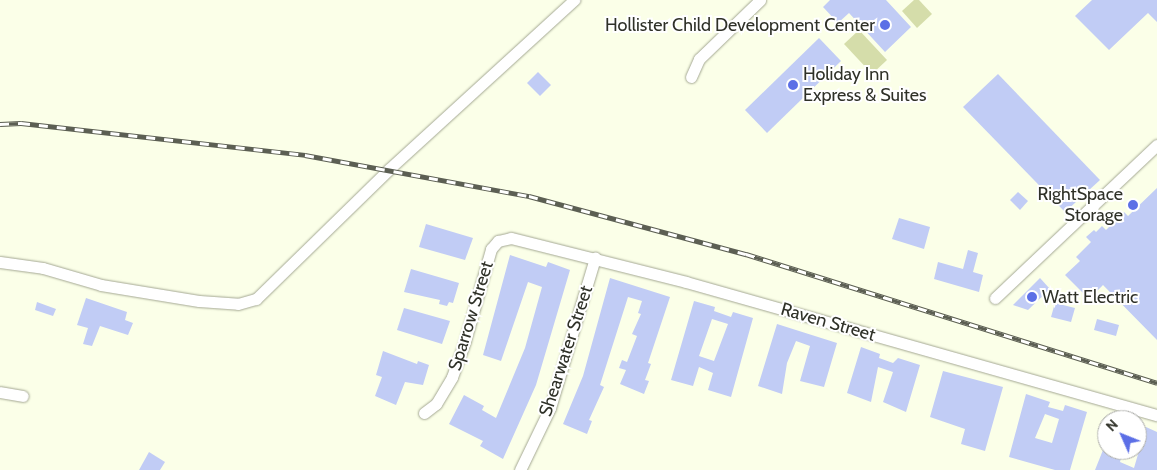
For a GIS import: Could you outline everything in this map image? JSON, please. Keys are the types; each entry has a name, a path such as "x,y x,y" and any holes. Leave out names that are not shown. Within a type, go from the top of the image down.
{"street":[{"path":"0,262 25,264 90,282 198,301 238,304 256,299 390,169 574,0"},
{"path":"691,77 699,59 760,0"},
{"path":"995,298 1157,145"},
{"name":"Raven Street","path":"498,242 511,238 595,258 1157,415"},
{"name":"Sparrow Street","path":"424,413 436,404 452,377 465,342 491,249 498,242"},
{"name":"Shearwater Street","path":"520,470 550,408 595,258"},
{"path":"0,392 23,396"}],"green space":[{"path":"914,0 919,0 932,14 917,28 902,11"},
{"path":"859,30 887,60 872,74 844,44"}],"building":[{"name":"Hollister Child Development Center","path":"830,0 886,0 911,27 885,52 849,13 838,23 823,7"},
{"path":"1092,0 1157,0 1157,22 1148,13 1109,50 1075,16"},
{"name":"Holiday Inn Express & Suites","path":"819,38 841,61 767,133 745,110"},
{"path":"538,72 551,85 540,96 527,83"},
{"path":"998,74 1100,180 1065,212 963,107"},
{"name":"RightSpace Storage","path":"1157,188 1157,340 1103,285 1089,299 1065,275 1080,261 1076,257 1091,242 1086,237 1094,230 1096,232 1102,226 1106,230 1124,212 1128,216"},
{"path":"1018,192 1028,201 1020,210 1010,200"},
{"path":"899,218 930,227 924,249 892,239"},
{"path":"426,224 473,238 465,260 419,247"},
{"path":"968,250 978,253 973,272 983,275 979,292 934,279 938,262 963,269"},
{"path":"510,255 546,267 548,262 570,270 536,385 503,459 480,446 483,441 449,424 464,395 484,406 482,410 496,418 525,348 542,287 528,282 501,361 483,355"},
{"path":"411,269 459,283 453,303 449,302 447,306 439,304 440,300 404,292"},
{"path":"610,278 670,297 648,363 651,364 645,380 649,381 644,394 620,384 626,370 619,368 622,360 627,362 637,336 632,334 641,314 638,313 642,301 628,297 600,385 604,387 589,420 592,421 587,434 563,424 583,376"},
{"name":"Watt Electric","path":"1040,278 1050,289 1028,310 1013,305"},
{"path":"86,298 127,312 125,320 133,323 128,335 100,326 92,346 83,344 88,328 77,325"},
{"path":"694,301 715,307 714,311 731,317 733,312 753,318 731,397 708,390 713,373 699,367 693,386 671,380","holes":["712,319 728,324 714,361 699,356"]},
{"path":"37,302 56,309 53,316 35,310"},
{"path":"1055,303 1075,308 1071,322 1051,317"},
{"path":"404,308 450,321 442,344 397,330"},
{"path":"1097,319 1119,325 1116,336 1094,330"},
{"path":"777,324 837,343 824,387 800,381 810,346 796,341 787,363 782,394 758,386"},
{"path":"861,347 880,354 879,358 893,363 898,358 920,365 906,412 883,402 893,372 878,367 871,402 847,393"},
{"path":"383,351 417,364 418,361 429,365 423,385 405,382 396,405 375,396 382,377 376,375"},
{"path":"943,371 1003,387 985,451 961,444 965,429 930,417"},
{"path":"1026,394 1050,402 1048,407 1063,411 1065,405 1087,412 1070,470 1055,470 1009,457","holes":["1045,414 1059,419 1052,443 1035,438"]},
{"path":"1147,427 1157,432 1157,470 1095,470 1099,460 1120,460 1120,462 1134,468 1136,460 1147,460"},
{"path":"149,452 165,462 160,470 139,470"}],"railway":[{"path":"0,124 21,123 305,155 529,196 746,254 1157,383"}],"place":[{"name":"Hollister Child Development Center","path":"885,25"},
{"name":"Holiday Inn Express & Suites","path":"793,85"},
{"name":"RightSpace Storage","path":"1133,205"},
{"name":"Watt Electric","path":"1032,297"}]}
